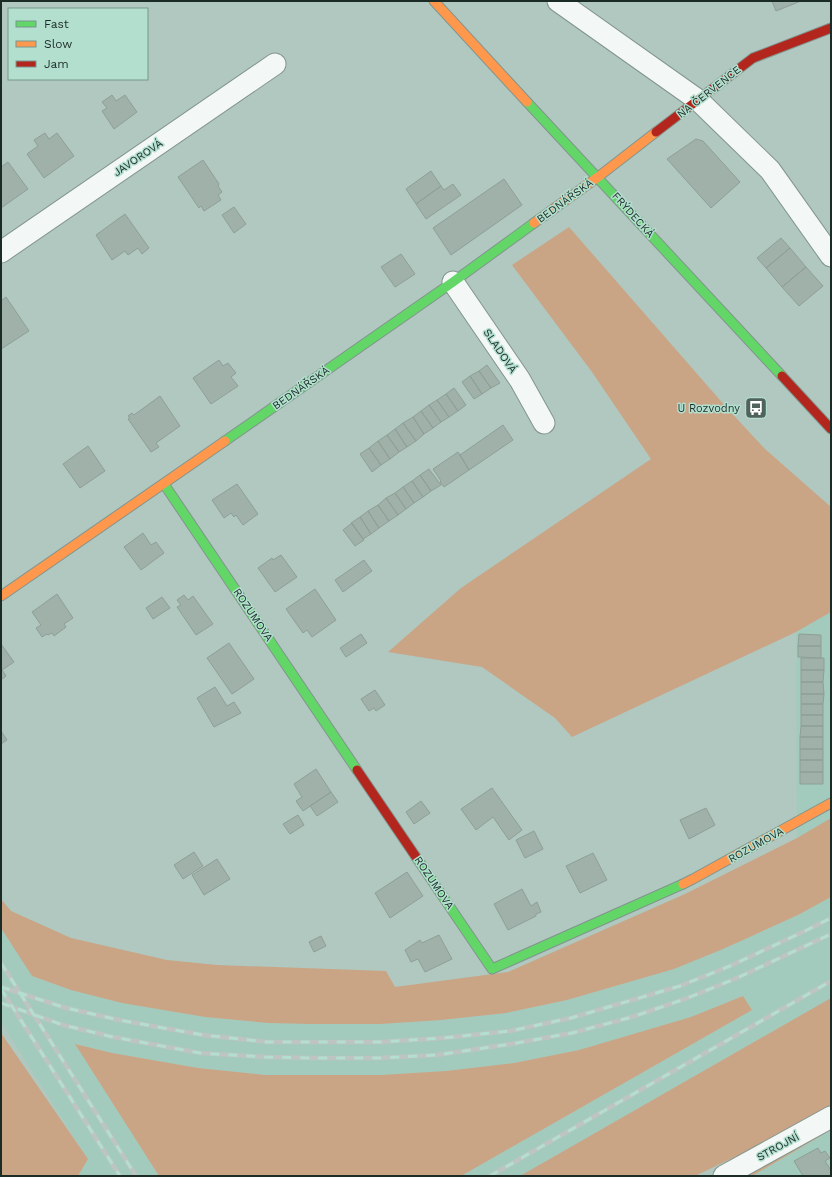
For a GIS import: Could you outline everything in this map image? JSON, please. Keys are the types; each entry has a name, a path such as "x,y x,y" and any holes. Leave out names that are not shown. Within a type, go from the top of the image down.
{"street":[{"name":"FRÝDECKÁ","path":"434,1 831,429"},
{"path":"558,1 698,100 770,170 831,256"},
{"name":"NA ČERVENCE","path":"598,177 753,58 831,28"},
{"name":"JAVOROVÁ","path":"1,252 275,64"},
{"name":"BEDNÁŘSKÁ","path":"1,596 164,484 452,282 598,177"},
{"name":"SLADOVÁ","path":"452,282 520,380 544,423"},
{"name":"ROZUMOVA","path":"164,484 492,969 694,880 831,803"},
{"name":"STROJNÍ","path":"724,1176 831,1118"}],"shaded area":[{"path":"569,227 726,407 765,449 831,507 831,612 796,632 572,737 555,718 482,667 388,652 461,588 651,459 592,372 512,265"},
{"path":"831,612 831,818 797,838 796,632"},
{"path":"831,818 831,897 798,915 723,949 674,969 567,1000 506,1013 441,1020 380,1024 268,1023 205,1017 122,1003 71,990 32,976 1,928 1,899 11,911 71,938 167,960 217,965 386,971 395,987 508,972 685,894 797,838"},
{"path":"831,897 831,998 520,1176 461,1176 752,1010 743,996 691,1017 579,1050 514,1063 446,1071 381,1075 265,1075 198,1068 112,1053 76,1044 159,1176 78,1176 88,1159 1,1022 1,928 32,976 71,990 122,1003 205,1017 268,1023 380,1024 441,1020 506,1013 567,1000 674,969 723,949 798,915"},
{"path":"743,996 752,1010 461,1176 159,1176 75,1044 112,1053 198,1068 265,1075 381,1075 446,1071 514,1063 579,1050 691,1017"},
{"path":"831,998 831,1130 752,1176 746,1176 737,1156 695,1176 520,1176"},
{"path":"1,1033 88,1159 78,1176 1,1176"},
{"path":"831,1130 831,1176 752,1176"}],"building":[{"path":"772,1 801,1 776,11"},
{"path":"112,95 116,101 125,95 137,112 114,129 102,111 107,108 102,102"},
{"path":"45,133 49,139 57,133 74,156 44,178 27,154 38,146 34,140"},
{"path":"696,139 703,141 740,182 711,208 667,159"},
{"path":"203,160 219,184 218,186 222,192 218,195 221,200 204,211 201,206 199,208 178,177"},
{"path":"8,162 28,189 1,208 1,167"},
{"path":"431,171 441,186 416,204 406,189"},
{"path":"504,179 522,205 451,255 433,228"},
{"path":"453,184 461,195 426,219 416,204 441,186 444,190"},
{"path":"234,207 246,224 234,233 222,215"},
{"path":"125,214 149,248 142,254 138,248 128,255 125,251 112,260 96,235"},
{"path":"781,238 790,248 766,268 757,258"},
{"path":"790,248 806,267 782,287 766,268"},
{"path":"401,254 415,274 395,287 381,267"},
{"path":"806,267 823,286 799,306 782,287"},
{"path":"6,297 29,331 1,349 1,301"},
{"path":"219,360 223,366 228,363 236,373 231,377 238,386 211,404 193,378"},
{"path":"487,365 500,383 491,388 479,371"},
{"path":"479,371 491,388 482,394 470,376"},
{"path":"470,376 482,394 474,399 462,382"},
{"path":"454,388 466,405 458,411 446,394"},
{"path":"446,394 458,411 449,417 437,400"},
{"path":"160,396 180,426 156,443 159,447 151,452 128,419 130,418 128,416 132,413 134,415"},
{"path":"437,400 449,417 441,422 429,405"},
{"path":"429,405 441,422 433,428 421,411"},
{"path":"421,411 433,428 424,434 413,417"},
{"path":"413,417 424,434 416,441 403,423"},
{"path":"403,423 416,441 407,447 395,429"},
{"path":"503,425 513,440 469,470 460,455"},
{"path":"395,429 407,447 399,452 387,435"},
{"path":"387,435 399,452 390,459 378,441"},
{"path":"378,441 390,459 381,465 369,448"},
{"path":"88,446 105,471 80,488 63,464"},
{"path":"369,448 381,465 372,472 360,454"},
{"path":"458,452 469,470 444,487 433,469"},
{"path":"429,469 441,485 431,491 420,475"},
{"path":"420,475 431,491 423,497 412,481"},
{"path":"412,481 423,497 414,503 403,487"},
{"path":"237,484 258,514 243,525 236,515 234,517 231,513 224,518 212,500"},
{"path":"403,487 414,503 406,509 395,493"},
{"path":"395,493 406,509 398,515 386,498"},
{"path":"386,498 398,515 389,521 378,505"},
{"path":"378,505 389,521 379,528 368,511"},
{"path":"368,511 379,528 371,534 360,517"},
{"path":"360,517 371,534 363,539 351,523"},
{"path":"352,523 364,540 355,546 343,530"},
{"path":"143,533 151,545 156,542 164,553 141,570 124,547"},
{"path":"281,555 297,577 275,592 258,568 272,558 273,560"},
{"path":"364,560 372,571 343,592 335,580"},
{"path":"315,589 336,620 312,637 307,630 303,633 286,609"},
{"path":"57,594 73,618 64,624 66,627 54,636 52,633 42,637 36,628 41,625 32,612"},
{"path":"184,595 188,600 193,596 213,624 196,635 177,607 181,605 177,600"},
{"path":"162,597 170,608 153,619 146,608"},
{"path":"361,634 367,643 346,657 340,648"},
{"path":"799,634 821,635 821,646 798,646"},
{"path":"229,643 254,679 232,694 207,658"},
{"path":"1,644 14,662 2,670 6,676 1,680"},
{"path":"798,646 821,646 821,658 798,657"},
{"path":"801,658 824,658 824,670 801,670"},
{"path":"801,670 824,670 823,682 801,682"},
{"path":"801,682 823,682 824,694 801,694"},
{"path":"215,687 227,706 234,702 241,713 214,727 197,698"},
{"path":"375,690 385,705 376,711 374,708 369,711 361,699"},
{"path":"801,694 824,694 823,704 801,704"},
{"path":"801,704 823,704 823,715 801,715"},
{"path":"801,715 823,715 823,726 801,726"},
{"path":"801,726 823,726 823,737 800,737"},
{"path":"1,731 7,740 1,744"},
{"path":"800,737 823,737 823,749 800,749"},
{"path":"800,749 823,749 823,760 800,760"},
{"path":"800,760 823,760 823,772 800,772"},
{"path":"316,769 331,792 303,811 296,801 302,797 294,784"},
{"path":"800,772 823,772 823,784 800,784"},
{"path":"492,788 522,830 509,840 493,817 476,830 461,809"},
{"path":"331,792 338,802 317,816 310,806"},
{"path":"421,801 430,813 414,824 406,812"},
{"path":"706,808 715,825 689,839 680,820"},
{"path":"298,815 304,825 290,834 283,824"},
{"path":"534,831 543,849 525,858 516,840"},
{"path":"194,852 203,866 183,879 174,865"},
{"path":"593,853 607,880 580,893 566,866"},
{"path":"217,859 230,879 204,895 192,875"},
{"path":"407,872 423,896 390,918 375,893"},
{"path":"522,889 531,906 537,902 541,912 508,930 494,904"},
{"path":"439,935 452,959 425,972 418,959 411,962 405,950 420,940 422,943"},
{"path":"321,936 326,946 314,952 309,942"},
{"path":"818,1148 821,1153 825,1151 830,1158 825,1161 830,1169 831,1168 831,1176 803,1176 794,1161"}],"railway":[{"path":"1,987 66,1008 119,1020 203,1035 267,1042 380,1042 443,1038 510,1031 571,1018 680,986 730,966 831,918"},
{"path":"1,1003 63,1025 113,1037 200,1053 315,1058 379,1058 437,1055 572,1033 632,1017 685,999 737,978 831,934"},
{"path":"1,963 136,1176"},
{"path":"490,1176 831,981"},
{"path":"1,989 120,1176"}],"traffic: fast":[{"path":"527,102 782,376"},
{"path":"225,441 453,282 534,223"},
{"path":"164,484 357,770"},
{"path":"416,857 492,969 683,884"}],"traffic: slow":[{"path":"434,1 527,102"},
{"path":"534,223 598,177 656,132"},
{"path":"1,596 225,441"},
{"path":"683,884 831,803"}],"traffic: jam":[{"path":"656,132 753,58 831,28"},
{"path":"782,376 831,429"},
{"path":"357,770 416,857"}],"place":[{"name":"U Rozvodny","path":"756,408"}]}
